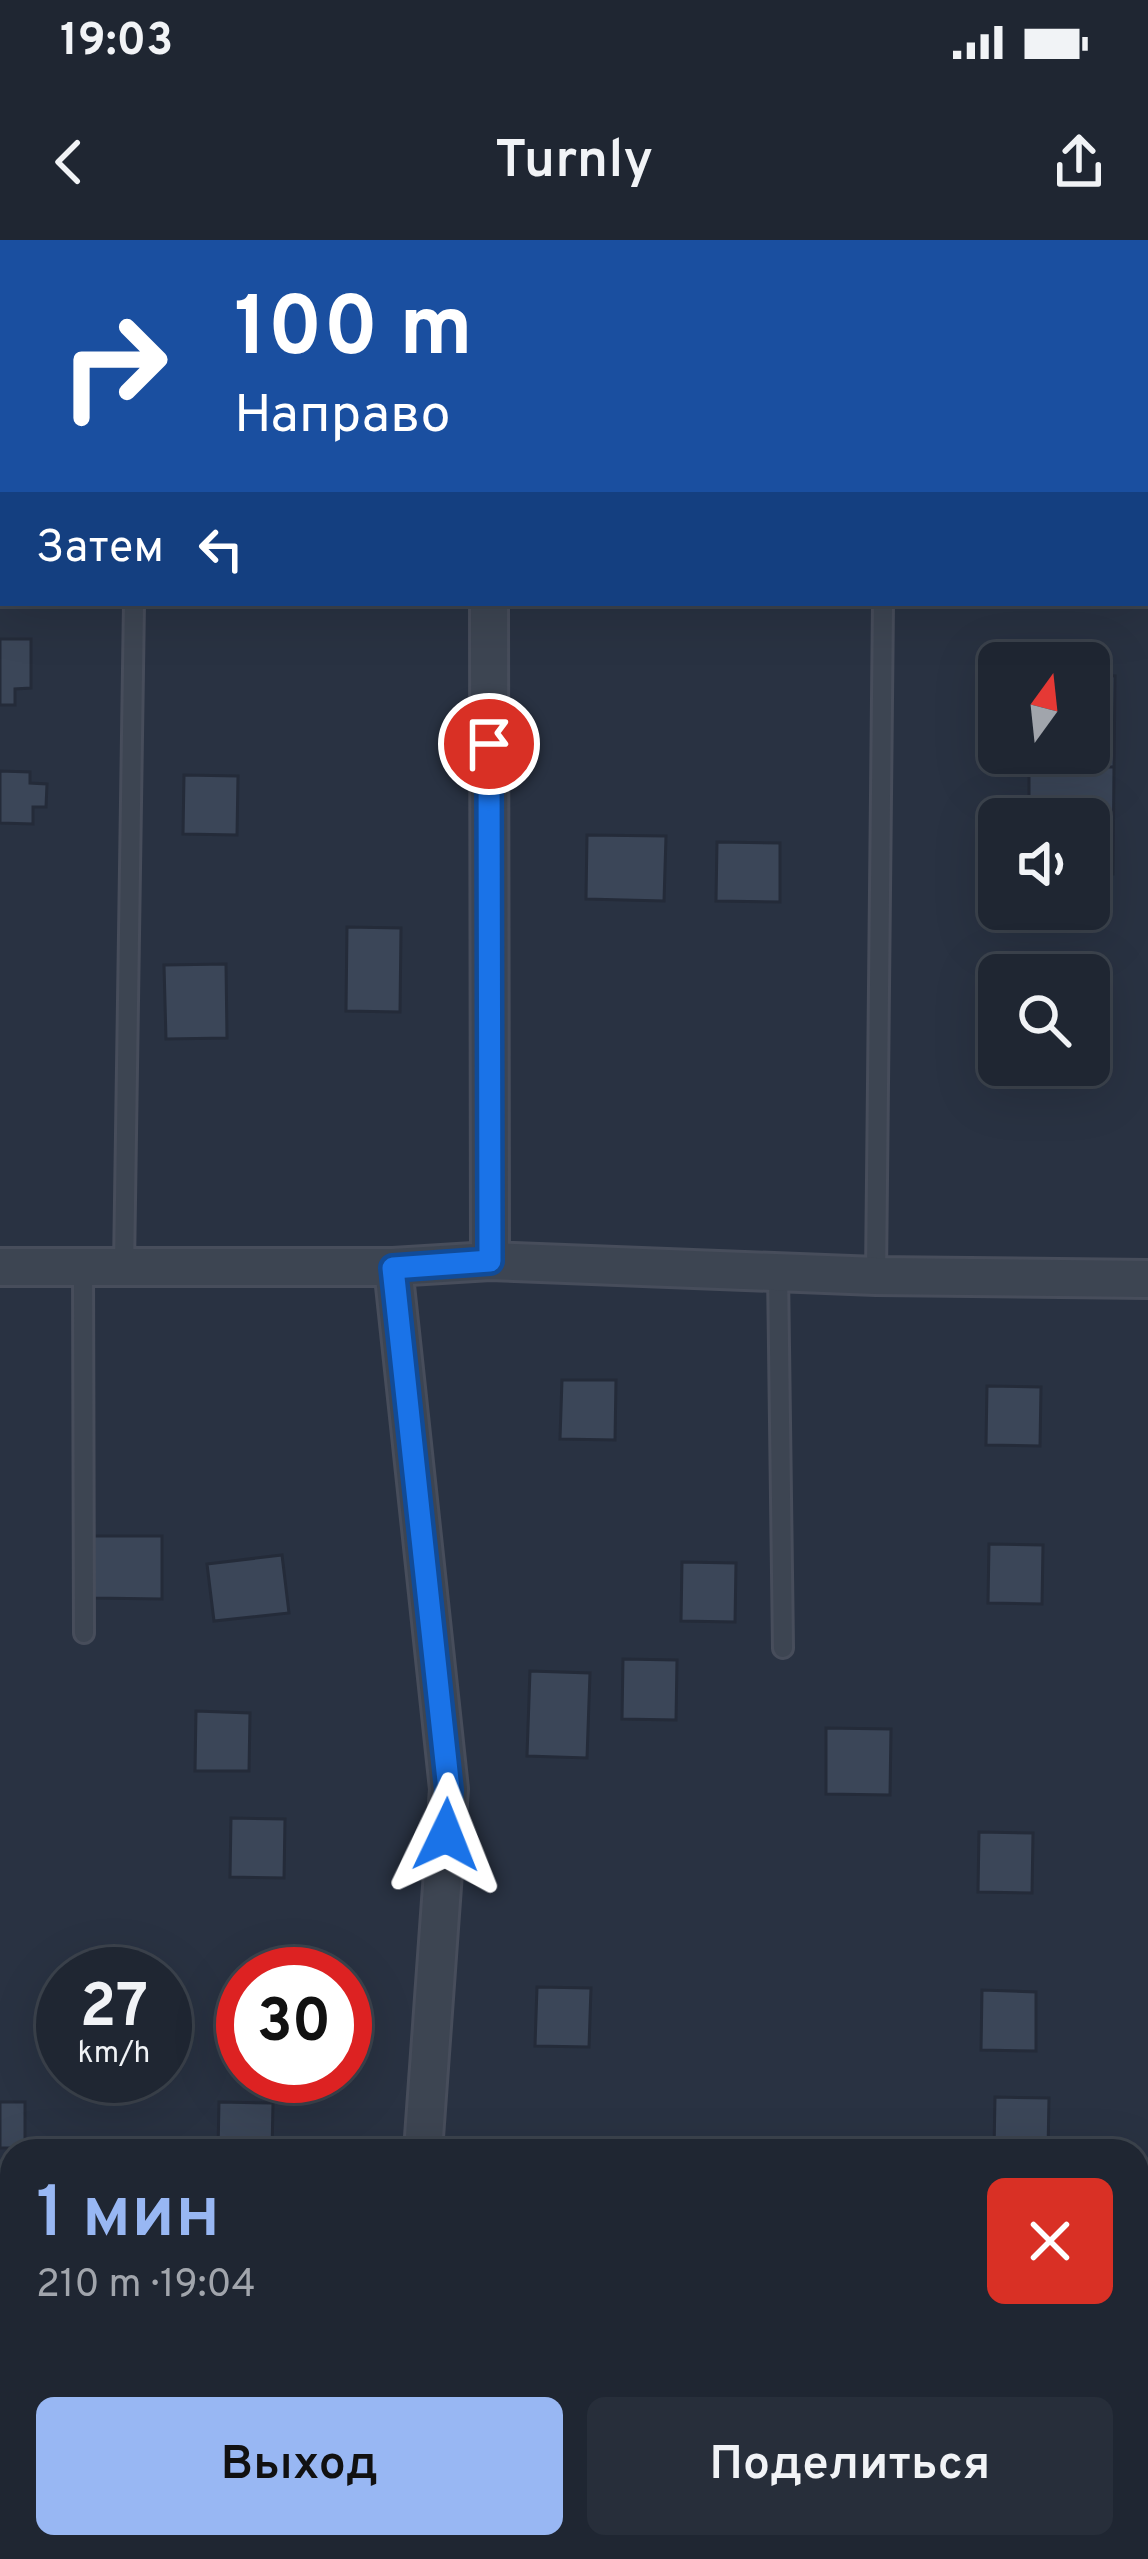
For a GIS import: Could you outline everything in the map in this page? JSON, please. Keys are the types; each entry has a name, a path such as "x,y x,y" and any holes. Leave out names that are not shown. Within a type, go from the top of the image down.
{"street":[{"path":"489,606 490,1261"},
{"path":"0,1267 393,1268 490,1261 876,1276 1148,1279"},
{"path":"393,1268 449,1790 424,2139"}],"lane":[{"path":"124,1268 134,606"},
{"path":"876,1276 883,606"},
{"path":"83,1267 84,1633"},
{"path":"778,1271 783,1648"}],"building":[{"path":"0,639 31,639 31,688 15,689 15,705 0,705"},
{"path":"1110,676 1115,676 1114,767 1110,767"},
{"path":"1114,767 1113,874 1110,798 1029,798 1029,774 1110,774"},
{"path":"0,771 30,772 30,783 47,784 46,807 33,807 33,824 0,823"},
{"path":"184,775 238,776 237,835 183,834"},
{"path":"587,835 666,836 664,901 586,899"},
{"path":"717,842 780,843 780,902 716,901"},
{"path":"347,927 401,928 400,1012 346,1011"},
{"path":"226,964 227,1038 166,1039 164,965"},
{"path":"562,1380 616,1380 615,1440 560,1439"},
{"path":"987,1386 1041,1387 1040,1446 986,1445"},
{"path":"93,1536 162,1536 162,1599 93,1598"},
{"path":"989,1544 1043,1545 1042,1604 988,1603"},
{"path":"282,1555 289,1613 214,1621 207,1564"},
{"path":"682,1562 736,1563 735,1622 681,1621"},
{"path":"623,1659 677,1660 676,1720 622,1719"},
{"path":"530,1671 590,1673 587,1758 527,1756"},
{"path":"196,1711 250,1713 249,1771 195,1771"},
{"path":"826,1728 891,1729 890,1795 826,1794"},
{"path":"231,1818 285,1819 284,1878 230,1877"},
{"path":"979,1832 1033,1833 1032,1893 978,1892"},
{"path":"537,1987 591,1988 589,2047 535,2046"},
{"path":"982,1990 1036,1992 1036,2051 981,2050"},
{"path":"995,2097 1049,2098 1048,2139 994,2139"},
{"path":"0,2102 25,2102 25,2139 0,2139"},
{"path":"219,2103 273,2103 272,2139 218,2139"}],"route":[{"path":"446,1835 449,1790 393,1268 490,1261 489,744"}]}
